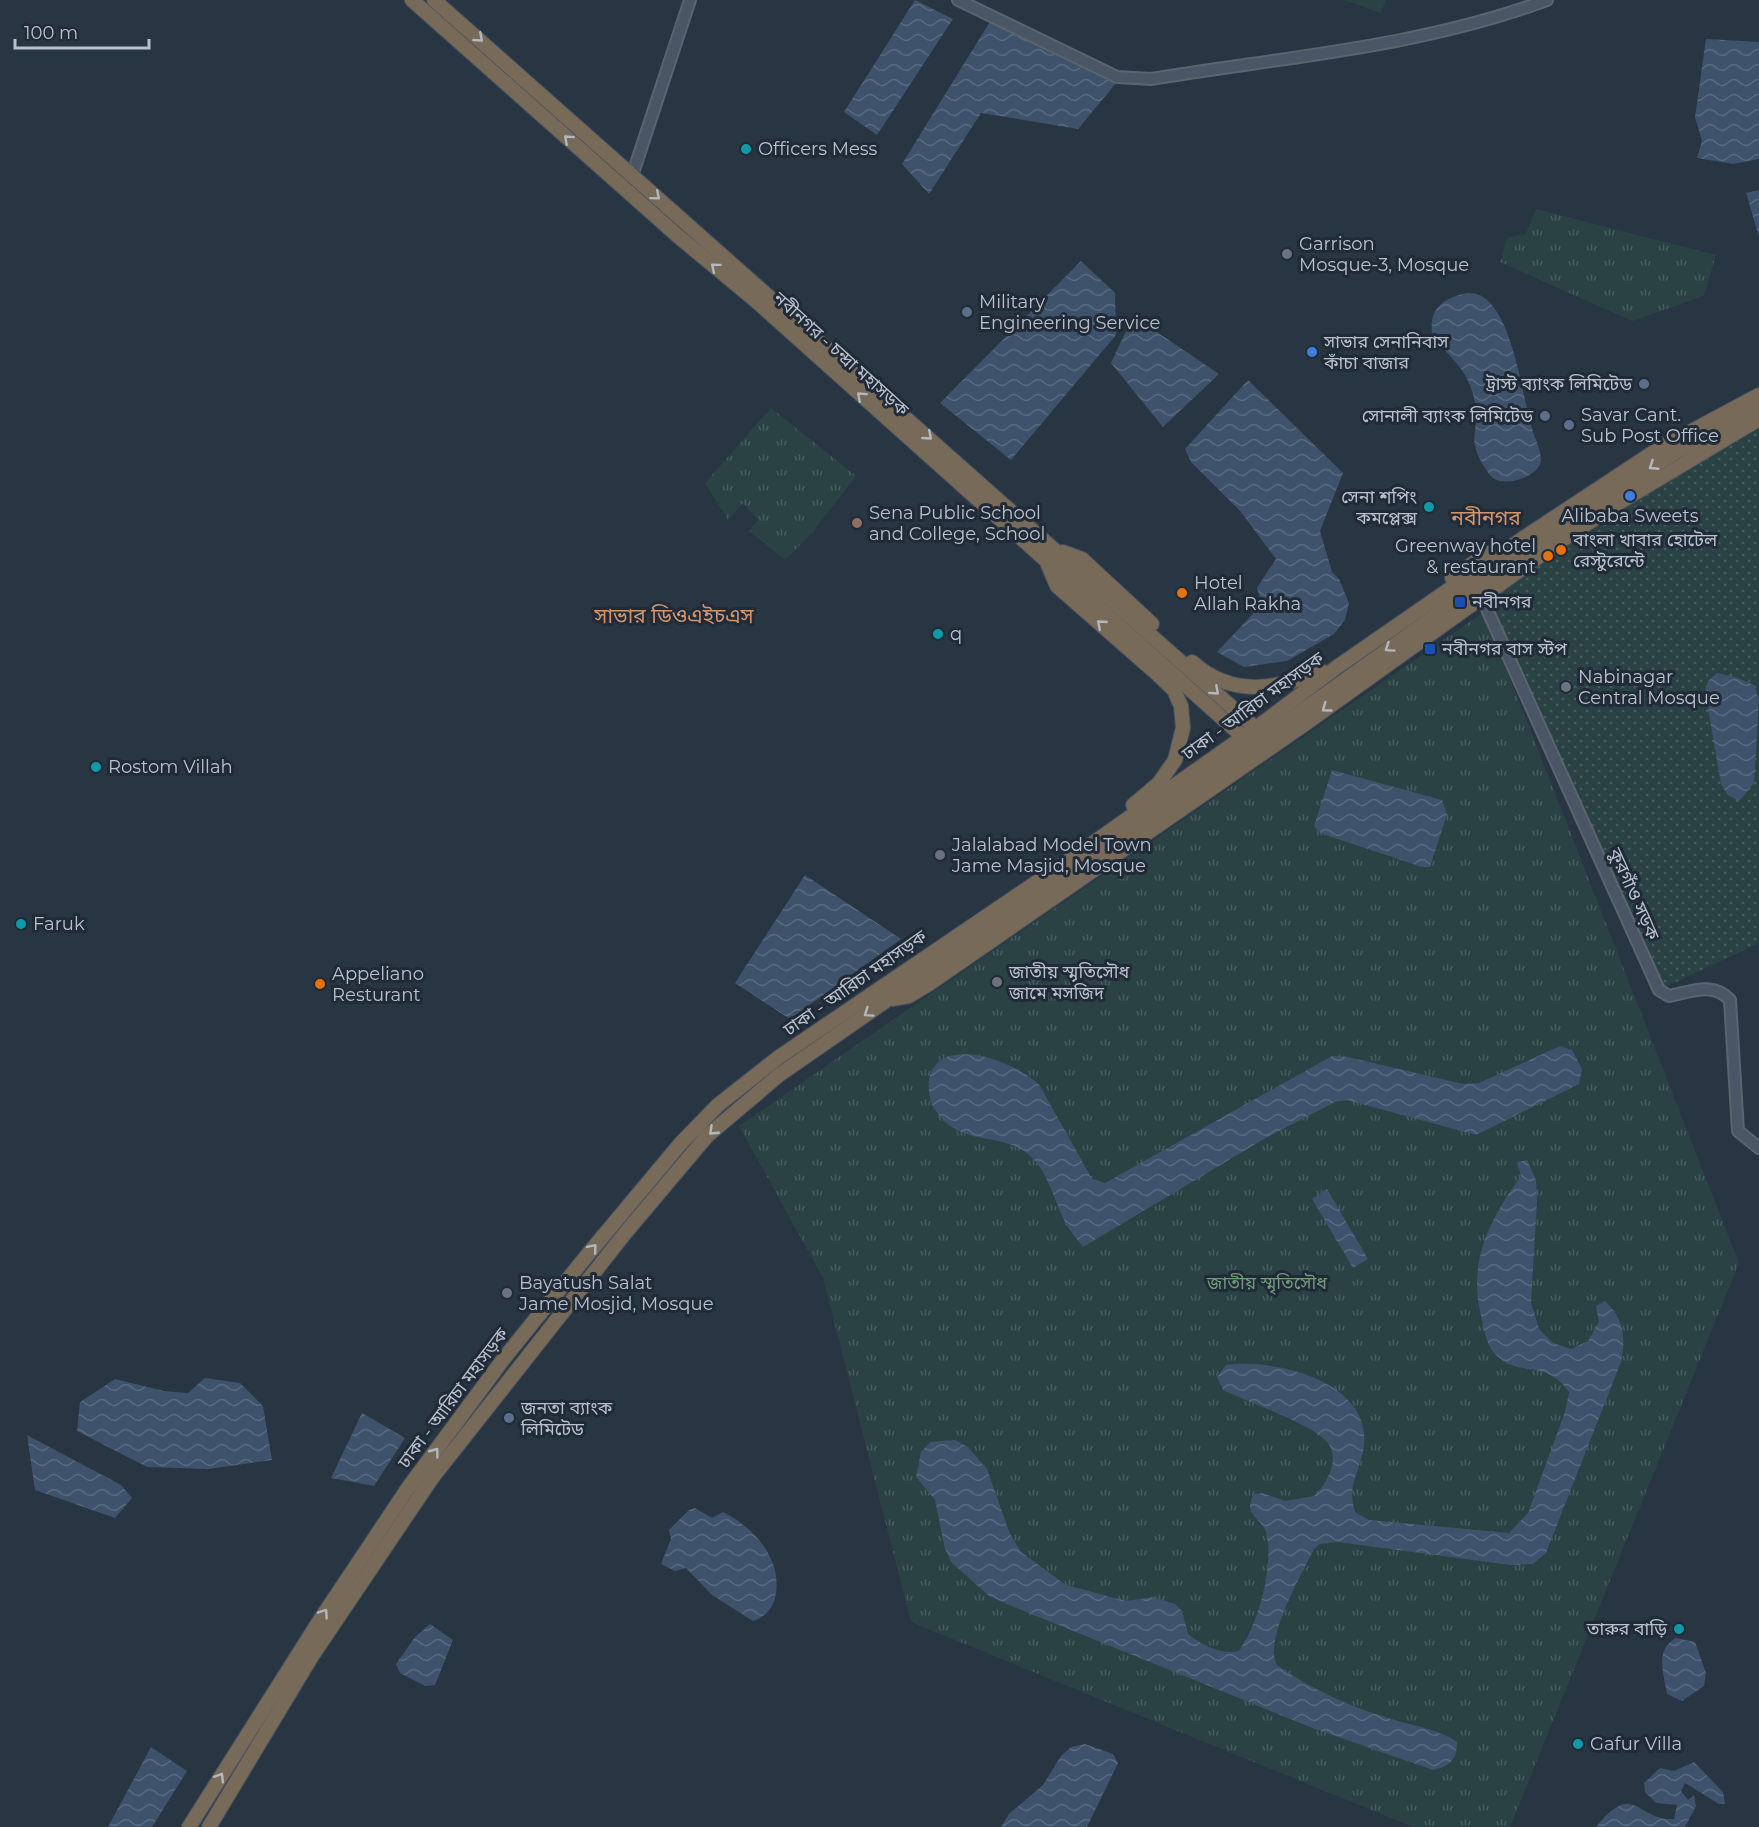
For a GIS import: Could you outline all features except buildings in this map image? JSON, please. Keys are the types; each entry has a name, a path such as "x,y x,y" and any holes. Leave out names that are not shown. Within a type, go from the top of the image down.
{"highway":[{"name":"নবীনগর - চন্দ্রা মহাসড়ক","path":"412,0 1051,554"},
{"name":"নবীনগর - চন্দ্রা মহাসড়ক","path":"435,0 1238,722 1261,733"},
{"name":"ঢাকা - আরিচা মহাসড়ক","path":"189,1827 320,1620 408,1488 505,1358 681,1143 718,1105 779,1057 1092,842 1261,733 1337,667 1555,516 1650,455 1759,394"},
{"path":"1261,733 1581,512 1671,455 1759,406"},
{"path":"886,1000 909,996 929,984 1305,724 1481,596 1615,505 1759,419"},
{"path":"1092,842 1109,823 1152,789 1169,771 1175,760 1183,728 1181,706 1174,690 1057,586 1051,554 1082,558 1196,665 1220,678 1241,686 1266,688 1281,686 1337,667"},
{"name":"নবীনগর - চন্দ্রা মহাসড়ক","path":"1238,722 1249,741"},
{"path":"209,1827 288,1694 381,1550 432,1478 687,1158 743,1103 1249,741"}],"street":[{"path":"632,176 690,0"},
{"path":"958,0 1117,77 1151,79 1377,46 1520,10 1547,0"},
{"name":"কুরগাঁও সড়ক","path":"1481,596 1659,990 1669,996 1692,990 1717,990 1730,1000 1738,1131 1759,1148"}],"green space":[{"path":"1343,0 1386,0 1381,13"},
{"path":"1536,209 1716,255 1704,296 1632,321 1500,262 1508,237 1526,234"},
{"path":"771,408 856,476 811,534 785,560 749,531 758,520 743,503 728,520 705,483"},
{"path":"1759,421 1759,943 1659,990 1481,596"},
{"name":"জাতীয় স্মৃতিসৌধ","path":"1484,612 1739,1263 1510,1827 1413,1827 911,1622 823,1278 739,1126"}],"water":[{"path":"915,0 953,19 877,135 844,112"},
{"path":"991,20 1116,83 1078,129 981,113 929,194 902,164"},
{"path":"1706,39 1759,42 1759,159 1733,164 1697,158 1702,141 1695,117"},
{"path":"1759,190 1759,237 1746,193"},
{"path":"1081,261 1115,293 1116,335 1011,460 940,403"},
{"path":"1467,293 1480,296 1491,304 1512,346 1541,460 1534,472 1519,480 1495,479 1481,462 1475,443 1476,410 1471,386 1461,369 1432,333 1433,317 1440,306 1451,298"},
{"path":"1133,316 1219,374 1163,427 1111,363"},
{"path":"1248,380 1343,473 1320,531 1332,572 1339,579 1349,603 1345,620 1334,634 1287,661 1244,667 1217,652 1262,604 1257,588 1276,559 1241,512 1191,462 1185,449"},
{"path":"1717,673 1754,685 1759,700 1754,783 1739,801 1728,795 1721,784 1705,691 1708,681"},
{"path":"1332,770 1442,800 1447,814 1430,867 1422,867 1320,833 1314,826"},
{"path":"805,875 901,939 790,1019 735,983"},
{"path":"1560,1046 1572,1050 1582,1069 1579,1084 1476,1135 1347,1100 1335,1102 1264,1139 1083,1247 1062,1216 1050,1185 1032,1158 1013,1145 966,1134 955,1129 935,1110 929,1088 930,1075 938,1063 950,1056 966,1054 983,1056 1017,1069 1040,1086 1092,1179 1105,1183 1332,1056 1348,1057 1463,1084 1479,1083"},
{"path":"1527,1160 1536,1180 1537,1200 1531,1303 1539,1329 1553,1343 1571,1349 1588,1341 1599,1322 1596,1306 1605,1301 1620,1322 1623,1336 1621,1362 1546,1553 1533,1564 1511,1565 1337,1542 1320,1544 1314,1549 1293,1590 1275,1640 1274,1654 1277,1665 1304,1682 1349,1704 1435,1731 1457,1742 1454,1758 1448,1764 1433,1770 1315,1729 1007,1604 989,1596 951,1562 945,1549 935,1500 916,1477 921,1452 930,1442 955,1440 968,1447 987,1469 1010,1534 1021,1552 1066,1585 1126,1601 1153,1597 1175,1604 1182,1611 1188,1634 1193,1638 1225,1652 1239,1651 1252,1627 1262,1599 1267,1569 1267,1533 1250,1508 1254,1494 1262,1493 1285,1501 1314,1496 1328,1478 1333,1456 1327,1442 1308,1428 1223,1390 1217,1377 1226,1365 1246,1364 1293,1370 1316,1378 1336,1390 1352,1405 1362,1423 1364,1445 1353,1485 1355,1512 1369,1520 1509,1533 1528,1513 1565,1412 1569,1392 1551,1375 1506,1363 1494,1353 1485,1335 1478,1299 1477,1280 1484,1244 1499,1210 1521,1176 1517,1162"},
{"path":"1327,1189 1368,1259 1353,1268 1312,1199"},
{"path":"205,1378 240,1383 263,1406 272,1460 208,1469 147,1467 77,1431 80,1402 115,1379 164,1391 188,1393"},
{"path":"362,1413 405,1438 374,1486 331,1478"},
{"path":"27,1435 121,1485 132,1498 115,1518 35,1490"},
{"path":"695,1508 712,1518 723,1512 746,1527 764,1547 771,1559 777,1584 772,1606 760,1618 753,1621 712,1595 686,1568 675,1571 661,1564 671,1539 669,1530 689,1510"},
{"path":"430,1624 453,1640 435,1685 425,1686 400,1673 396,1664 415,1637"},
{"path":"1676,1638 1695,1642 1706,1673 1704,1686 1682,1701 1667,1694 1662,1663 1665,1649"},
{"path":"1085,1744 1113,1754 1118,1763 1087,1827 1001,1827 1009,1814 1043,1785 1061,1756 1071,1747"},
{"path":"151,1747 187,1771 152,1827 108,1827"},
{"path":"1694,1762 1723,1792 1725,1804 1719,1804 1685,1783 1681,1791 1688,1800 1694,1795 1696,1806 1685,1827 1596,1827 1609,1813 1619,1806 1628,1804 1662,1818 1674,1819 1677,1805 1656,1803 1645,1792 1644,1783 1660,1768 1674,1771"}],"place":[{"name":"Officers Mess","path":"746,149"},
{"name":"Garrison Mosque-3, Mosque","path":"1287,254"},
{"name":"Military Engineering Service","path":"967,312"},
{"name":"সাভার সেনানিবাস কাঁচা বাজার","path":"1312,352"},
{"name":"ট্রাস্ট ব্যাংক লিমিটেড","path":"1644,384"},
{"name":"সোনালী ব্যাংক লিমিটেড","path":"1545,416"},
{"name":"Savar Cant. Sub Post Office","path":"1569,425"},
{"name":"Alibaba Sweets","path":"1630,496"},
{"name":"সেনা শপিং কমপ্লেক্স","path":"1429,507"},
{"name":"Sena Public School and College, School","path":"857,523"},
{"name":"বাংলা খাবার হোটেল রেস্টুরেন্টে","path":"1561,550"},
{"name":"Greenway hotel & restaurant","path":"1548,556"},
{"name":"Hotel Allah Rakha","path":"1182,593"},
{"name":"নবীনগর","path":"1460,602"},
{"name":"q","path":"938,634"},
{"name":"নবীনগর বাস স্টপ","path":"1430,649"},
{"name":"Nabinagar Central Mosque","path":"1566,687"},
{"name":"Rostom Villah","path":"96,767"},
{"name":"Jalalabad Model Town Jame Masjid, Mosque","path":"940,855"},
{"name":"Faruk","path":"21,924"},
{"name":"জাতীয় স্মৃতিসৌধ জামে মসজিদ","path":"997,982"},
{"name":"Appeliano Resturant","path":"320,984"},
{"name":"Bayatush Salat Jame Mosjid, Mosque","path":"507,1293"},
{"name":"জনতা ব্যাংক লিমিটেড","path":"509,1418"},
{"name":"তারুর বাড়ি","path":"1679,1629"},
{"name":"Gafur Villa","path":"1578,1744"}],"district":[{"name":"নবীনগর","path":"1486,518"},
{"name":"সাভার ডিওএইচএস","path":"674,616"}]}
